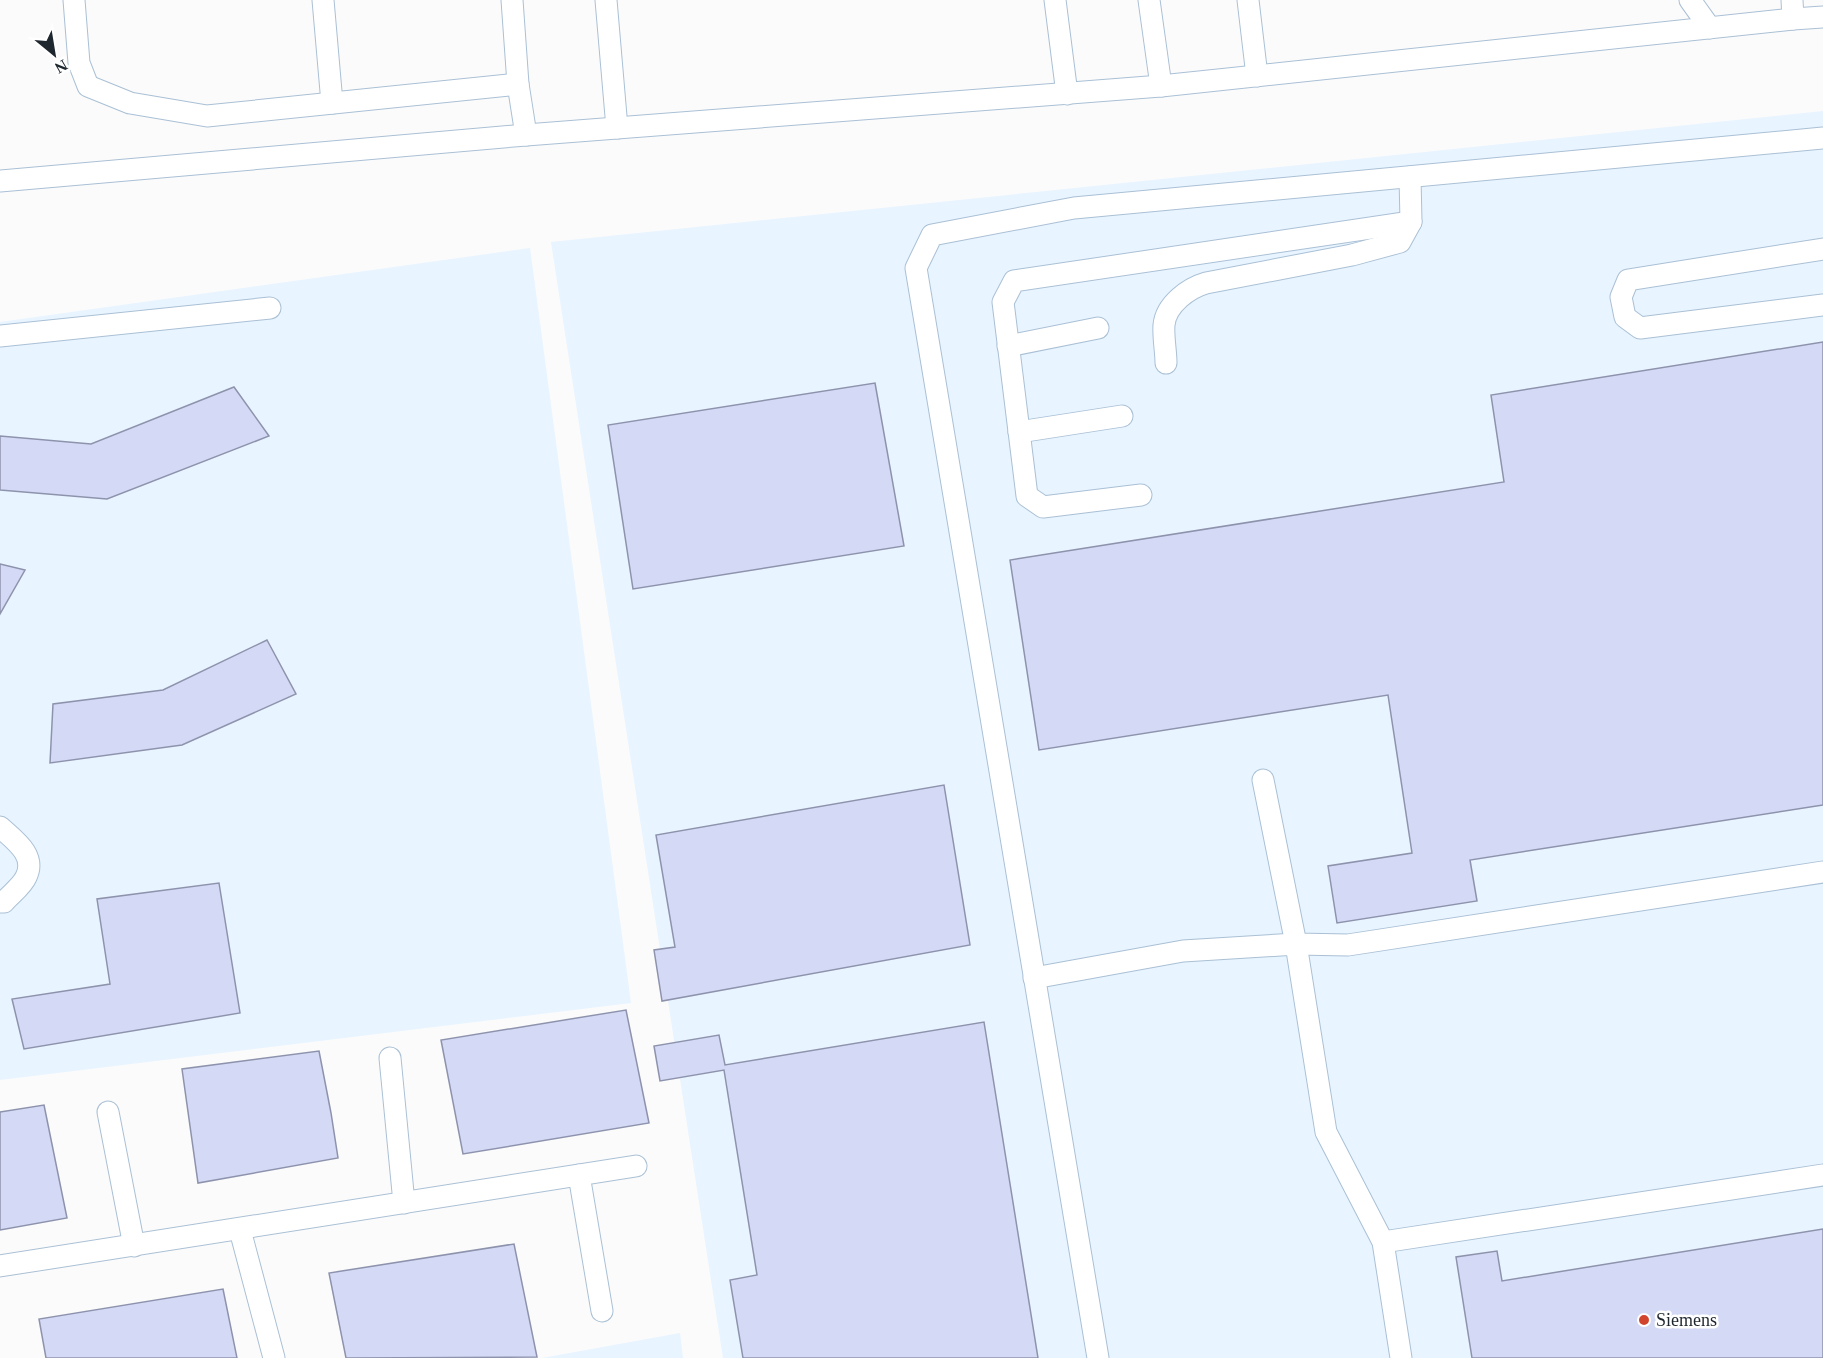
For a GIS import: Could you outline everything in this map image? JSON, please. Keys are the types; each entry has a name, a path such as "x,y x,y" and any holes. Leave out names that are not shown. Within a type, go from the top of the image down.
{"lane":[{"path":"74,0 79,63 88,86 130,103 207,116 518,84"},
{"path":"323,0 332,103"},
{"path":"512,0 518,84 526,135"},
{"path":"606,0 617,128"},
{"path":"1055,0 1067,93"},
{"path":"1149,0 1161,86"},
{"path":"1248,0 1257,76"},
{"path":"1690,0 1710,28"},
{"path":"0,181 526,135 1161,86 1710,28 1792,10 1823,17"},
{"path":"1098,1358 916,268 932,235 1074,208 1823,138"},
{"path":"1166,363 1164,324 1172,307 1190,290 1206,283 1352,255 1400,242 1411,222 1410,177"},
{"path":"1141,495 1043,507 1027,496 1003,302 1014,281 1411,222"},
{"path":"1823,249 1628,280 1621,297 1625,317 1640,328 1823,305"},
{"path":"0,336 270,308"},
{"path":"1008,346 1098,328"},
{"path":"1019,432 1122,416"},
{"path":"1263,780 1296,944 1326,1132 1383,1242 1401,1358"},
{"path":"0,827 24,849 29,862 26,877 4,902 0,902"},
{"path":"1034,978 1183,951 1296,944 1348,945 1823,872"},
{"path":"390,1058 404,1203"},
{"path":"108,1112 134,1246"},
{"path":"0,1266 636,1166"},
{"path":"579,1174 602,1311"},
{"path":"1383,1242 1823,1175"},
{"path":"240,1230 274,1358"}],"shaded area":[{"path":"1823,111 1823,1358 723,1358 551,242"},
{"path":"530,248 631,1003 0,1080 0,322"},
{"path":"680,1333 683,1358 542,1358"}],"building":[{"path":"1823,342 1823,805 1470,860 1477,901 1337,923 1328,866 1412,853 1388,695 1039,750 1010,560 1504,482 1491,395"},
{"path":"875,383 904,546 633,589 608,425"},
{"path":"234,387 269,436 107,499 0,490 0,436 91,444"},
{"path":"0,564 25,570 0,614"},
{"path":"267,640 296,694 182,745 50,763 53,704 163,690"},
{"path":"944,785 970,945 662,1001 654,950 675,947 656,835"},
{"path":"219,883 240,1013 24,1049 12,999 110,984 97,899"},
{"path":"626,1010 649,1123 463,1154 441,1040"},
{"path":"984,1022 1038,1358 743,1358 730,1280 757,1275 724,1070 660,1081 654,1046 719,1035 725,1065"},
{"path":"319,1051 338,1158 198,1183 182,1069"},
{"path":"44,1105 67,1218 0,1230 0,1112"},
{"name":"Siemens","path":"1823,1229 1823,1358 1472,1358 1456,1257 1497,1251 1502,1281"},
{"path":"514,1244 537,1357 346,1358 329,1273"},
{"path":"223,1289 237,1358 46,1358 39,1319"}],"place":[{"name":"Siemens","path":"1644,1320"}]}
